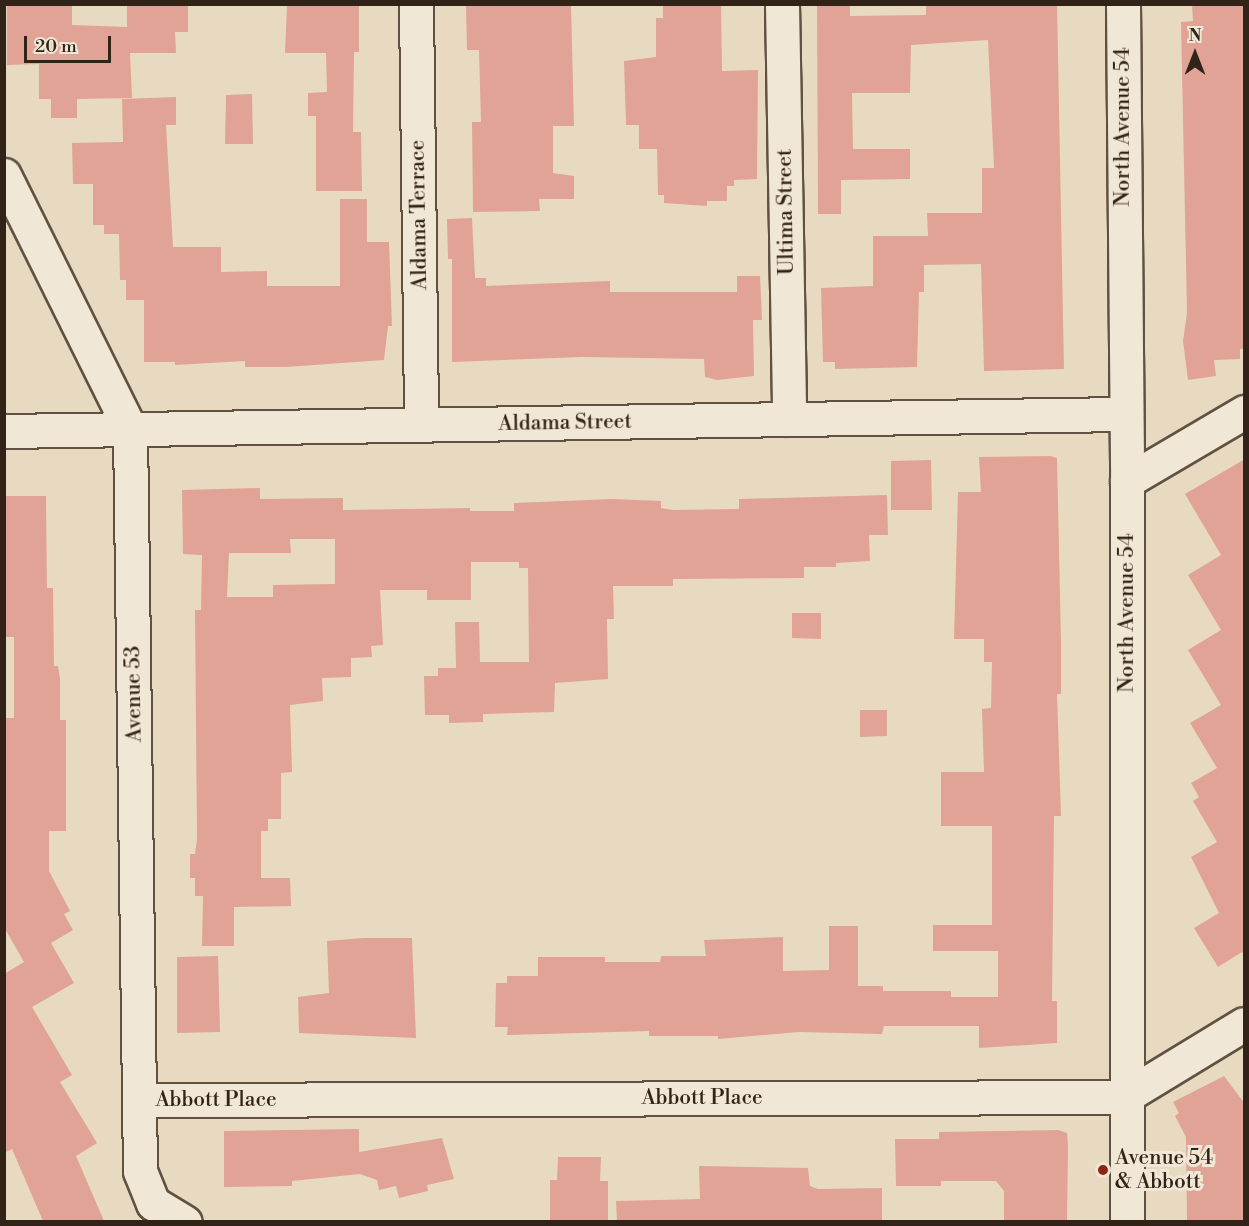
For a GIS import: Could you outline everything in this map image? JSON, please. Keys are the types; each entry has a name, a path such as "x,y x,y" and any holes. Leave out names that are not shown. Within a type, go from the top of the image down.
{"street":[{"name":"Aldama Terrace","path":"416,4 421,425"},
{"name":"Ultima Street","path":"782,4 789,419"},
{"name":"North Avenue 54","path":"1123,4 1127,481 1124,1097 1126,1221"},
{"name":"Avenue 53","path":"4,175 130,429 140,1171 153,1203 185,1221"},
{"path":"1127,481 1245,412"},
{"name":"Aldama Street","path":"4,432 1126,414"},
{"path":"1124,1097 1245,1024"},
{"name":"Abbott Place","path":"139,1100 1124,1097"}],"building":[{"path":"7,4 72,4 72,25 127,27 127,4 188,6 188,32 175,32 176,53 130,53 132,98 77,99 77,118 51,118 51,99 39,99 39,64 7,65"},
{"path":"571,4 574,126 553,126 553,173 574,176 574,199 539,199 540,211 473,212 472,122 481,122 479,50 467,50 466,6"},
{"path":"663,4 721,4 722,71 758,70 757,179 734,180 734,186 727,186 727,201 707,201 707,206 664,203 664,195 658,195 657,149 639,149 639,125 626,125 624,61 656,57 656,18 663,18"},
{"path":"817,4 850,4 850,16 926,15 926,4 1057,4 1064,369 984,371 981,264 924,265 924,292 919,292 917,367 835,369 835,362 823,362 821,288 873,286 873,236 928,236 927,213 982,213 982,168 994,168 988,40 911,45 910,93 852,93 853,149 910,149 910,179 841,180 841,214 818,214"},
{"path":"1192,4 1245,4 1245,349 1240,349 1240,359 1214,360 1216,376 1188,380 1183,341 1187,313 1181,22 1193,21"},
{"path":"287,6 359,6 359,52 354,52 353,132 361,132 362,191 316,191 316,116 308,116 308,93 327,92 326,53 285,53"},
{"path":"252,94 253,144 225,144 226,95"},
{"path":"176,97 176,125 166,125 173,247 221,247 221,272 267,271 267,286 340,286 340,199 367,199 367,242 389,242 392,326 388,326 384,360 286,367 245,367 245,361 175,365 175,362 144,362 144,300 126,300 126,280 120,280 119,234 104,234 104,225 93,225 93,184 73,184 72,143 123,142 122,99"},
{"path":"472,218 475,278 486,278 486,286 610,281 610,292 737,292 737,276 760,276 762,320 753,320 754,376 717,380 705,377 704,359 582,357 452,362 452,259 448,259 447,219"},
{"path":"1050,456 1057,458 1061,641 1061,694 1057,694 1061,816 1054,816 1052,1001 1057,1001 1057,1043 979,1048 979,1026 884,1026 882,1034 799,1032 718,1039 718,1036 649,1036 649,1031 507,1035 508,1027 495,1027 496,983 507,983 507,976 538,976 538,957 605,957 605,962 660,962 661,956 706,956 704,940 783,937 783,971 829,970 829,926 858,926 858,986 883,986 883,991 951,991 951,997 998,997 998,951 933,951 933,925 992,925 992,826 941,826 941,772 984,772 982,709 991,708 992,662 984,662 984,639 954,639 958,492 981,492 979,457"},
{"path":"1245,459 1245,956 1242,952 1218,967 1194,928 1219,913 1191,857 1217,842 1193,801 1199,797 1191,783 1217,768 1190,723 1221,705 1188,650 1221,630 1188,575 1221,555 1185,494"},
{"path":"931,460 932,510 891,510 891,461"},
{"path":"260,488 260,499 343,498 343,510 470,508 470,511 514,511 514,503 613,499 661,501 661,508 673,510 739,509 739,499 887,495 888,535 869,535 870,561 836,563 836,567 804,567 804,578 673,579 673,586 613,586 614,619 607,619 608,679 555,683 554,712 483,714 483,722 449,723 449,715 425,715 424,676 438,676 438,668 456,668 455,622 479,622 480,662 529,662 528,568 519,568 519,562 471,562 471,600 427,600 427,590 380,590 383,645 371,646 372,657 351,658 351,677 322,678 323,701 290,705 292,772 281,773 281,819 268,819 268,831 261,831 261,878 290,878 291,906 234,907 234,946 202,946 203,896 195,896 195,878 190,878 190,854 195,854 197,839 195,610 201,610 202,555 183,554 182,490","holes":["290,539 335,539 335,584 273,585 273,597 227,597 229,553 291,553"]},
{"path":"4,496 46,496 47,588 53,588 54,666 58,666 60,679 60,720 66,720 66,831 49,831 49,871 70,911 64,914 73,930 51,943 74,983 32,1007 72,1075 60,1082 97,1143 76,1156 104,1221 43,1221 12,1149 4,1153 4,974 24,962 4,927 4,722 5,718 14,718 14,637 6,637"},
{"path":"792,613 821,613 821,639 792,638"},
{"path":"860,710 887,710 887,736 860,737"},
{"path":"412,938 416,1038 299,1033 298,997 329,993 327,941"},
{"path":"218,956 220,1032 177,1033 177,957"},
{"path":"1224,1076 1245,1104 1245,1221 1187,1221 1186,1137 1175,1116 1179,1113 1173,1102"},
{"path":"359,1129 359,1152 442,1138 454,1179 427,1185 428,1191 399,1198 396,1186 379,1190 377,1180 360,1174 292,1181 292,1186 224,1187 224,1131"},
{"path":"1058,1130 1067,1133 1067,1221 1004,1221 1004,1191 996,1181 941,1181 941,1186 896,1186 895,1139 939,1139 939,1132"},
{"path":"558,1157 601,1157 600,1181 608,1181 608,1221 550,1221 550,1180 557,1180"},
{"path":"699,1166 808,1168 810,1186 818,1189 882,1188 882,1221 617,1221 616,1201 700,1199"}],"place":[{"name":"Avenue 54 & Abbott","path":"1103,1170"}]}
